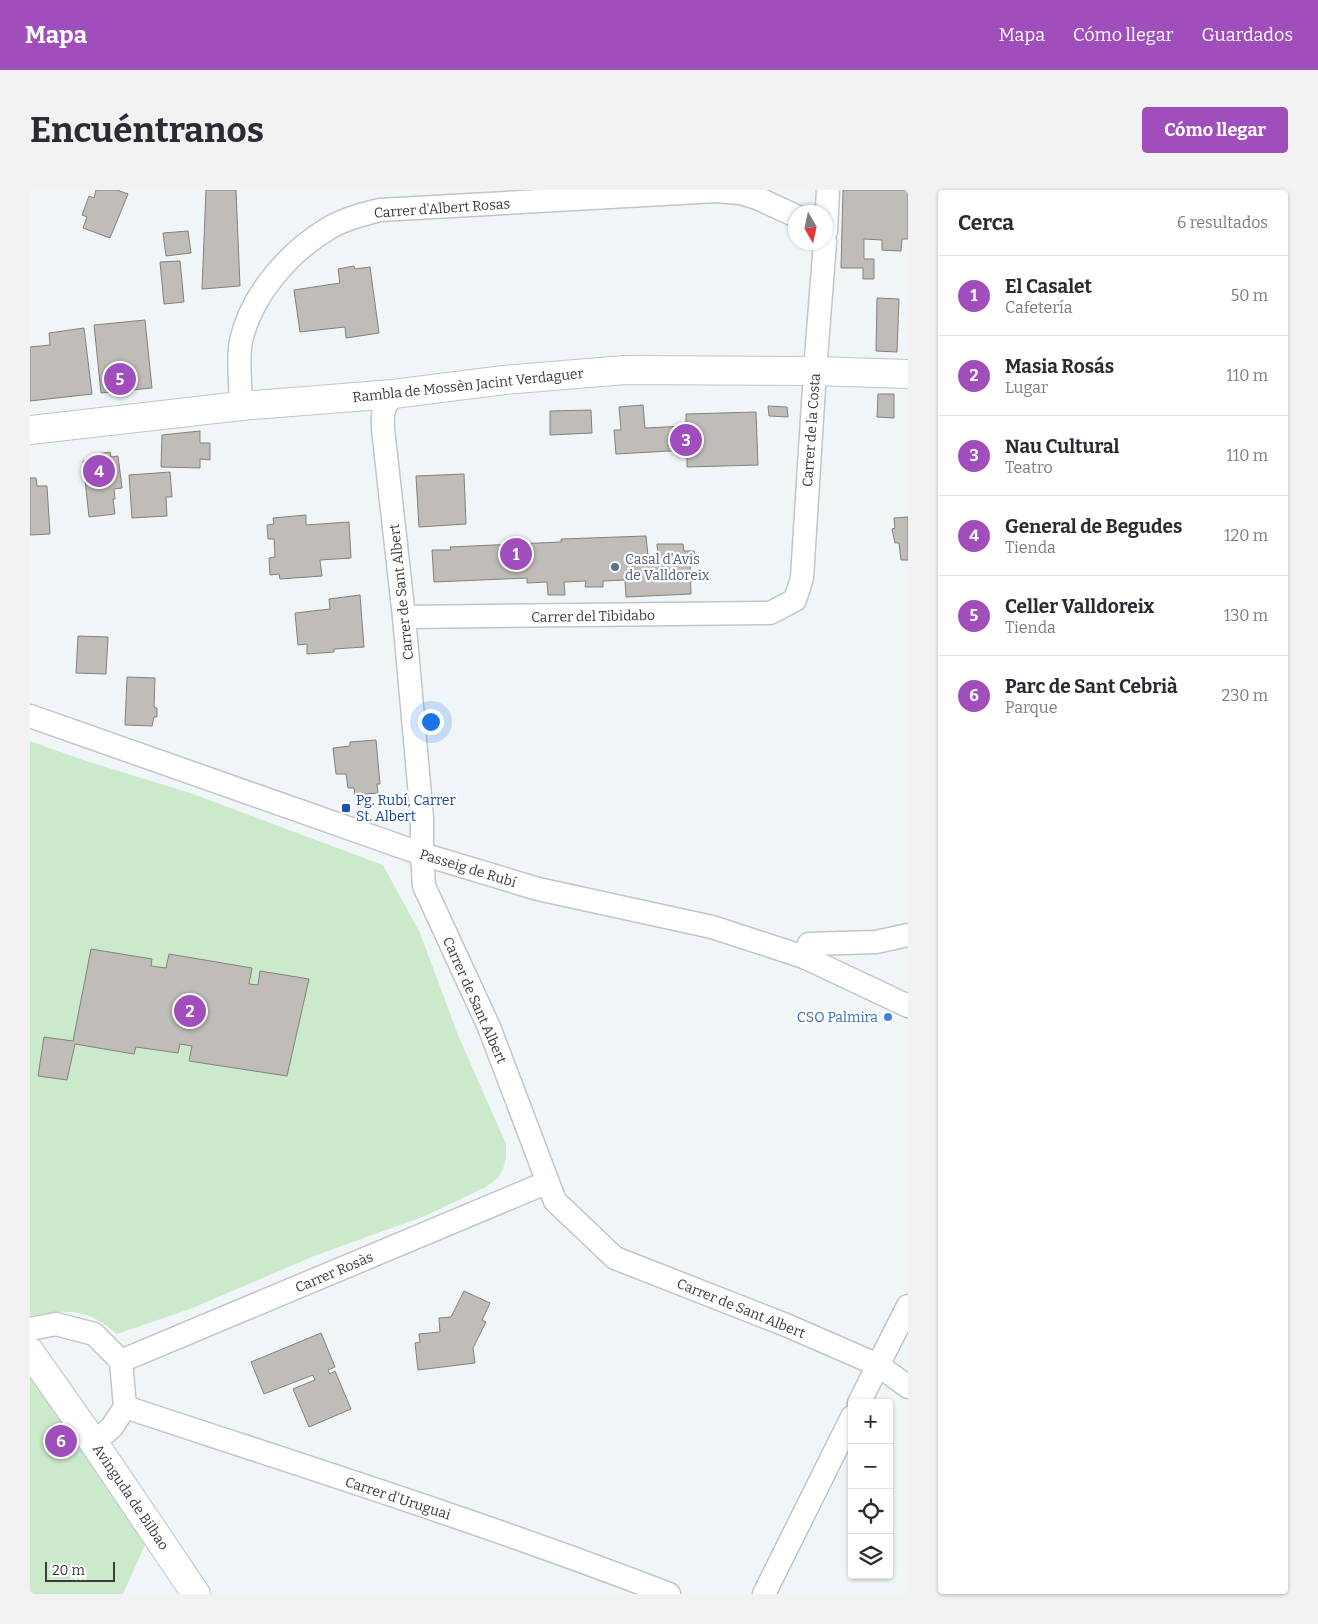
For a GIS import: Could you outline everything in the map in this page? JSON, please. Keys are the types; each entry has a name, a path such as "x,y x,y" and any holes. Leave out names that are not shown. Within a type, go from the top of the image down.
{"street":[{"path":"827,205 828,190"},
{"name":"Carrer d'Albert Rosas","path":"241,406 241,344 247,320 262,294 279,270 305,245 330,227 357,216 380,210 716,191 740,193 757,198 788,212"},
{"name":"Carrer de la Costa","path":"782,608 795,600 802,578 823,250"},
{"name":"Rambla de Mossèn Jacint Verdaguer","path":"30,430 241,406 393,394 504,380 625,370 814,371 908,374"},
{"name":"Carrer de Sant Albert","path":"393,394 384,406 382,413 383,429 404,617 422,818 424,886 489,1027 555,1201 615,1258 786,1325 878,1365 908,1387"},
{"name":"Carrer del Tibidabo","path":"404,617 770,613 782,608"},
{"name":"Passeig de Rubí","path":"30,716 422,854 538,889 712,927 804,957 908,1006"},
{"path":"804,957 809,944 876,942 908,935"},
{"name":"Carrer Rosàs","path":"120,1361 548,1182"},
{"path":"861,1399 908,1306"},
{"path":"30,1329 56,1324 94,1334 120,1361 125,1406 112,1427 94,1443"},
{"name":"Avinguda de Bilbao","path":"30,1352 196,1594"},
{"name":"Carrer d'Uruguai","path":"125,1406 452,1516 610,1571 669,1594"},
{"path":"764,1594 848,1425"}],"green space":[{"path":"30,741 83,760 190,793 383,865 420,933 458,1035 506,1144 506,1158 498,1178 484,1188 425,1216 314,1256 190,1309 117,1334 106,1325 86,1315 55,1312 30,1316"},
{"path":"30,1352 152,1529 123,1594 30,1594"}],"building":[{"path":"96,190 117,190 128,194 110,238 83,228 87,217 82,215 89,196 94,198"},
{"path":"206,190 236,190 240,286 202,289"},
{"path":"843,190 908,190 908,239 902,239 901,251 882,250 882,240 864,239 864,259 874,259 874,279 863,279 863,268 841,268"},
{"path":"188,231 191,253 166,256 163,233"},
{"path":"180,261 184,302 164,304 160,262"},
{"path":"354,266 355,269 370,267 379,333 346,338 345,327 300,332 294,290 340,283 338,269"},
{"path":"877,298 899,299 897,352 876,351"},
{"path":"145,320 152,388 101,393 94,325"},
{"path":"84,328 92,394 30,401 30,347 50,345 49,333"},
{"path":"878,394 894,394 894,418 877,417"},
{"path":"643,405 645,428 686,426 686,414 756,412 758,465 687,467 687,450 616,454 614,430 621,430 619,407"},
{"path":"768,406 787,407 788,417 769,416"},
{"path":"591,410 592,433 550,435 550,411"},
{"path":"200,431 200,443 210,443 210,460 200,459 200,468 161,467 162,435"},
{"path":"110,452 111,457 118,456 122,488 114,489 115,514 89,517 83,461 97,460 96,454"},
{"path":"170,472 172,497 166,497 167,516 132,518 129,475"},
{"path":"464,474 466,524 419,527 416,476"},
{"path":"30,478 36,478 37,486 47,486 50,534 30,535"},
{"path":"306,515 306,525 349,522 351,558 320,560 322,576 280,579 279,574 270,575 269,558 275,557 274,539 268,539 267,525 274,524 273,518"},
{"path":"908,517 908,560 901,560 899,543 895,543 892,529 895,528 894,518"},
{"path":"646,536 648,556 658,556 657,544 683,544 684,551 694,551 695,561 690,562 691,594 626,597 625,580 603,581 603,587 585,587 586,581 564,582 565,595 548,595 547,582 527,583 527,578 434,582 432,550 451,550 450,547 561,542 561,539"},
{"path":"360,595 364,647 334,649 334,652 307,654 307,644 298,645 295,613 330,609 329,599"},
{"path":"78,636 108,637 106,674 76,673"},
{"path":"127,677 155,678 154,707 157,708 157,717 154,717 152,726 125,725"},
{"path":"376,740 380,784 377,784 378,793 355,795 354,788 348,788 346,774 336,774 333,748 350,746 350,742"},
{"path":"91,949 152,959 151,966 166,968 169,954 252,968 249,984 258,985 260,971 309,979 287,1076 189,1061 192,1046 180,1044 178,1053 136,1047 134,1054 75,1044 67,1080 38,1076 44,1037 73,1041"},
{"path":"464,1291 490,1303 482,1320 486,1322 473,1348 475,1363 418,1370 415,1343 420,1342 419,1334 440,1332 439,1318 451,1317"},
{"path":"321,1333 335,1367 328,1370 330,1374 335,1371 351,1409 309,1427 293,1389 315,1380 313,1375 264,1394 251,1362"}],"place":[{"name":"Celler Valldoreix","path":"120,379"},
{"name":"Nau Cultural","path":"686,440"},
{"name":"General de Begudes","path":"99,471"},
{"name":"El Casalet","path":"516,554"},
{"name":"Casal d'Avis de Valldoreix","path":"615,567"},
{"name":"Pg. Rubí, Carrer St. Albert","path":"346,808"},
{"name":"Masia Rosás","path":"190,1011"},
{"name":"CSO Palmira","path":"888,1017"},
{"name":"Parc de Sant Cebrià","path":"61,1441"}]}
